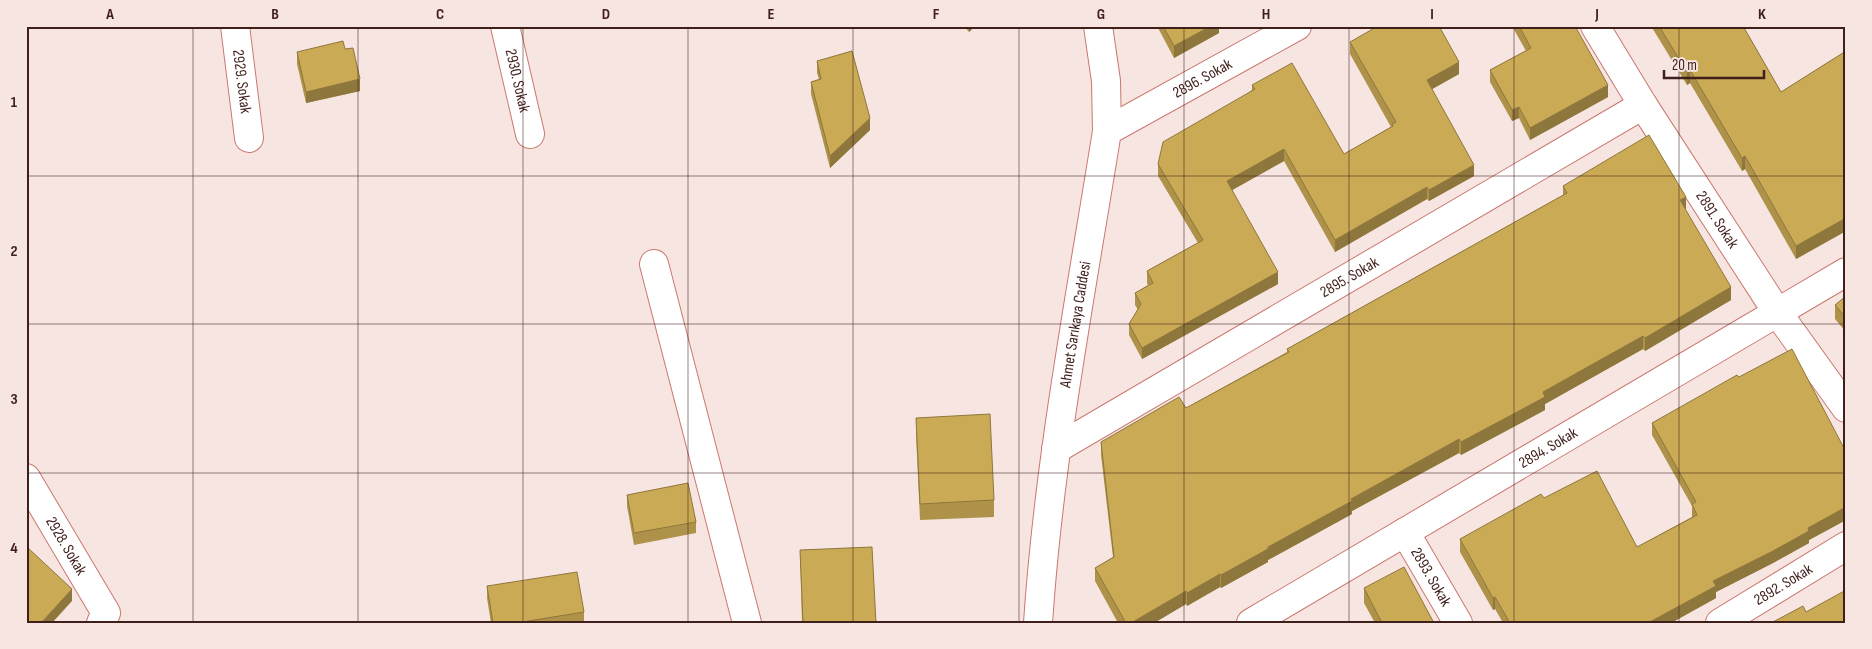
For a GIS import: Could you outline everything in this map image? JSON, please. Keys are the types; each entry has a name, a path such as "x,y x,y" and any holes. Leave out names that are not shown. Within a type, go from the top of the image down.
{"street":[{"name":"2929. Sokak","path":"236,26 250,138"},
{"name":"2930. Sokak","path":"505,26 530,134"},
{"name":"Ahmet Sarıkaya Caddesi","path":"1038,623 1041,578 1056,449 1107,131 1106,81 1098,26"},
{"name":"2896. Sokak","path":"1107,131 1297,26"},
{"name":"2891. Sokak","path":"1596,26 1643,105 1777,312 1846,408"},
{"name":"2895. Sokak","path":"1056,449 1643,105"},
{"path":"654,264 747,623"},
{"name":"2894. Sokak","path":"1250,623 1846,272"},
{"name":"2928. Sokak","path":"26,478 104,618"},
{"name":"2893. Sokak","path":"1405,532 1458,623"},
{"name":"2892. Sokak","path":"1720,623 1846,546"}],"building":[{"path":"1163,26 1211,26 1174,46"},
{"path":"1378,26 1439,26 1459,62 1427,80 1474,165 1429,190 1427,187 1335,240 1284,149 1227,181 1278,272 1142,348 1129,324 1141,304 1135,293 1153,283 1147,271 1203,240 1158,164 1163,142 1255,89 1252,85 1292,63 1344,154 1393,126 1392,124 1396,122 1350,42"},
{"path":"1519,26 1575,26 1608,85 1530,128 1519,107 1512,110 1490,70 1531,48"},
{"path":"1659,26 1743,26 1781,92 1846,51 1846,218 1796,246 1745,156 1742,158 1690,70 1687,72"},
{"path":"343,41 345,49 353,48 360,79 306,92 297,52"},
{"path":"852,51 870,118 830,156 811,82 821,79 817,61"},
{"path":"1649,135 1686,197 1680,200 1731,287 1645,338 1643,336 1543,392 1545,397 1461,442 1459,439 1221,575 1187,593 1186,591 1131,623 1126,623 1095,568 1114,557 1101,442 1179,397 1186,408 1289,352 1287,349 1567,193 1563,186"},
{"path":"1846,296 1846,318 1835,305"},
{"path":"1792,349 1846,452 1846,507 1808,528 1809,531 1713,581 1716,586 1648,623 1510,623 1495,597 1493,598 1460,539 1541,494 1544,498 1597,471 1637,547 1697,515 1692,504 1696,502 1652,423 1737,375 1739,377"},
{"path":"990,414 994,500 920,504 916,418"},
{"path":"688,483 696,522 634,533 627,495"},
{"path":"27,547 72,589 41,623 26,623"},
{"path":"872,547 876,623 803,623 800,550"},
{"path":"1404,567 1434,623 1382,623 1364,588"},
{"path":"577,572 584,612 516,623 493,623 487,586"},
{"path":"1846,590 1846,623 1771,623 1803,606 1806,612"}]}
